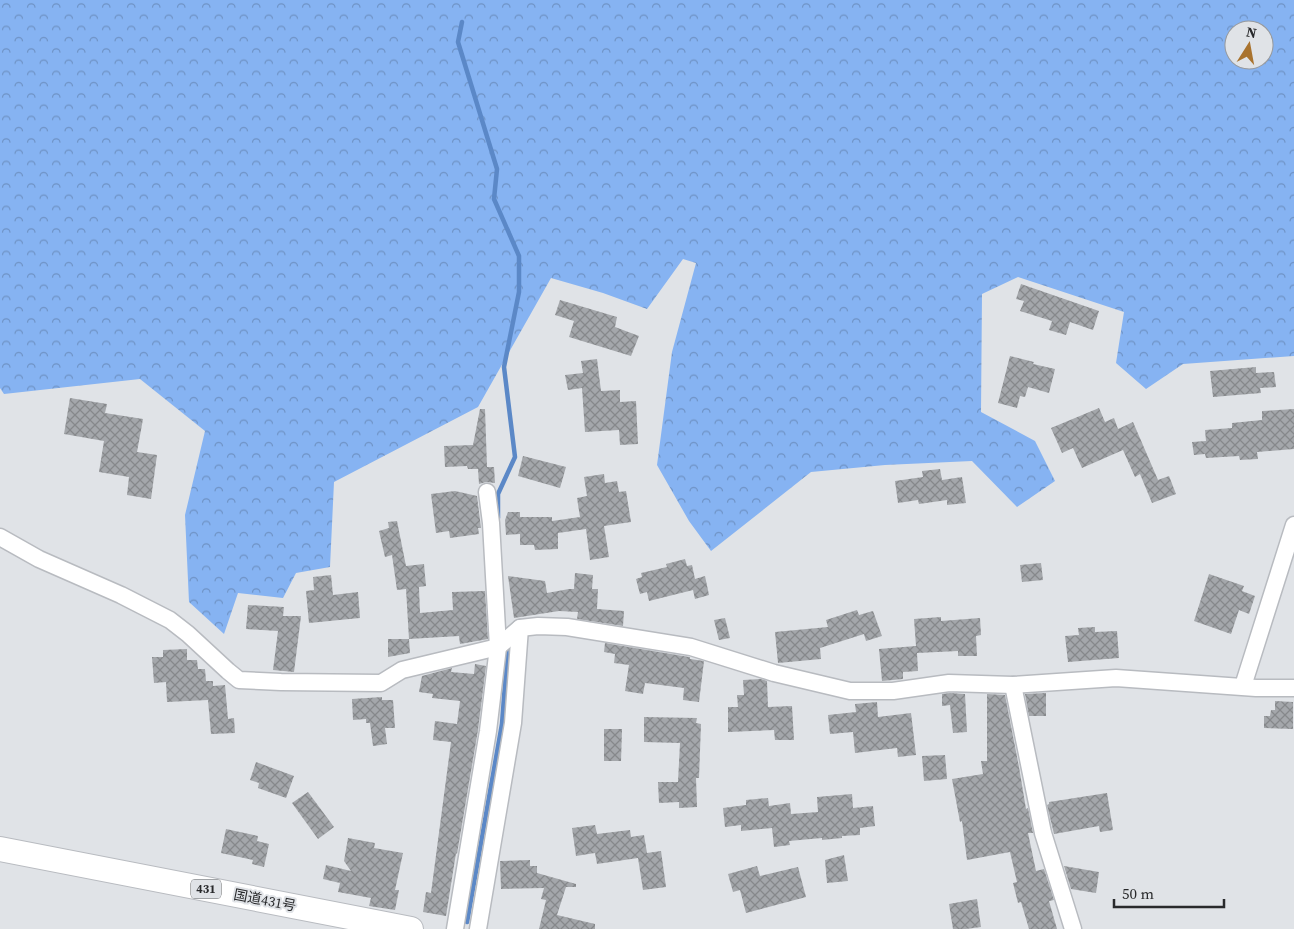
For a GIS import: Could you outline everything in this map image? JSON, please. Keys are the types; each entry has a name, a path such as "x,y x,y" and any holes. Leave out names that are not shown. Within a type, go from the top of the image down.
{"highway":[{"name":"国道431号","path":"0,849 373,925 411,929"}],"street":[{"path":"455,929 488,731 498,647 487,492"},
{"path":"1243,686 1294,524"},
{"path":"0,537 40,559 121,595 170,620 239,680 381,683 402,670 498,647 520,628 538,626 567,627 691,647 774,673 850,691 892,692 950,683 1013,685 1116,678 1256,688 1294,688"},
{"path":"478,929 513,723 520,628"},
{"path":"1013,685 1043,832 1073,929"}],"green space":[{"path":"0,0 1294,0 1294,356 1183,364 1146,389 1116,363 1124,312 1018,277 982,294 981,412 1035,441 1055,481 1017,507 972,461 885,465 811,472 711,551 689,521 657,465 672,352 696,263 683,259 647,309 603,293 551,278 478,407 334,482 330,567 296,573 283,598 238,593 224,634 189,602 185,515 205,431 140,379 4,394 0,388"}],"building":[{"path":"1021,284 1099,311 1093,330 1070,322 1066,335 1049,330 1052,321 1020,311 1024,301 1016,299"},
{"path":"560,300 617,317 615,327 639,336 631,356 569,337 574,321 555,315"},
{"path":"1010,356 1055,369 1049,393 1028,387 1025,397 1020,396 1017,408 998,403"},
{"path":"597,359 601,391 620,390 620,402 636,401 638,444 620,445 619,430 585,432 582,388 568,390 565,375 583,373 581,361"},
{"path":"1256,367 1256,373 1274,372 1276,387 1260,388 1261,393 1213,397 1210,371"},
{"path":"70,398 107,404 105,413 143,419 137,452 157,455 151,499 127,495 129,477 99,472 104,441 64,434"},
{"path":"1099,408 1105,422 1114,418 1118,429 1133,422 1158,480 1169,476 1176,494 1152,503 1140,474 1135,477 1123,450 1082,468 1073,448 1062,453 1051,428"},
{"path":"480,409 485,409 487,467 494,467 495,483 486,482 479,484 478,469 468,469 467,466 445,467 444,446 473,445"},
{"path":"1294,409 1294,449 1257,452 1258,459 1240,460 1239,456 1206,458 1205,454 1194,455 1192,442 1206,441 1205,430 1232,428 1232,423 1262,420 1262,411"},
{"path":"523,456 566,467 560,488 518,476"},
{"path":"940,469 942,480 962,477 966,503 947,505 947,500 919,504 918,500 898,503 895,481 923,477 922,471"},
{"path":"604,474 605,483 617,481 619,492 626,491 631,522 604,526 609,557 590,560 586,529 558,533 558,549 535,550 534,545 520,545 520,534 506,535 505,520 508,512 520,512 520,517 552,517 552,521 580,517 577,498 587,496 584,477"},
{"path":"455,491 477,496 481,528 478,528 479,534 450,538 449,531 436,533 431,494"},
{"path":"397,521 406,566 424,564 426,586 419,587 420,613 453,610 452,592 485,591 488,639 460,644 459,636 409,639 406,589 397,590 392,555 385,557 379,531 389,528 388,522"},
{"path":"685,559 687,566 692,565 695,579 705,576 709,595 695,599 693,590 649,601 647,592 640,594 636,579 642,577 641,573 667,567 666,564"},
{"path":"1041,563 1043,580 1022,582 1020,565"},
{"path":"575,573 593,575 592,589 598,589 597,609 624,611 623,626 577,619 578,612 559,611 514,618 508,576 545,581 547,593 574,589"},
{"path":"1209,574 1244,586 1242,591 1255,596 1249,614 1239,610 1231,634 1194,621"},
{"path":"331,575 333,595 358,592 360,618 309,623 306,591 314,590 313,577"},
{"path":"248,605 284,607 283,616 301,616 294,672 273,670 278,631 246,629"},
{"path":"857,610 859,615 873,611 882,636 866,641 864,634 820,648 821,659 778,663 775,632 828,627 826,620"},
{"path":"941,617 941,621 980,618 981,635 976,636 977,656 958,656 958,651 917,653 918,671 903,672 903,679 882,681 879,649 916,646 914,619"},
{"path":"725,618 730,638 719,640 714,620"},
{"path":"1095,627 1095,632 1117,631 1119,658 1068,662 1065,636 1079,635 1078,628"},
{"path":"388,639 409,639 410,653 388,657"},
{"path":"605,643 704,661 699,702 683,700 684,688 645,683 643,694 625,691 629,665 614,663 615,654 604,652"},
{"path":"187,649 187,660 197,660 198,669 205,669 206,681 213,681 213,686 225,685 228,719 234,718 235,733 211,734 208,700 167,702 166,682 154,683 152,657 163,657 163,650"},
{"path":"475,664 486,666 478,730 446,916 423,912 426,892 431,893 451,742 433,740 435,721 457,724 460,701 432,698 433,694 419,692 422,676 452,668 451,672 474,674"},
{"path":"761,679 767,681 768,707 792,706 794,740 775,740 774,730 728,732 728,707 738,707 737,695 744,695 743,680"},
{"path":"1046,693 1046,716 1029,716 1025,694"},
{"path":"942,694 965,694 967,732 953,733 950,705 942,706"},
{"path":"987,694 1005,695 1026,809 1028,808 1033,833 1028,833 1036,871 1044,869 1054,900 1049,901 1057,929 1029,929 1021,902 1018,903 1013,883 1017,882 1010,852 967,860 962,821 960,822 952,779 983,774 981,761 987,761"},
{"path":"382,697 382,700 393,700 395,728 385,728 387,744 373,746 370,723 366,723 366,719 353,720 352,699"},
{"path":"1275,701 1293,702 1293,729 1264,728 1264,716 1270,716 1271,710 1275,710"},
{"path":"877,702 878,717 911,713 916,755 898,757 897,748 855,753 853,732 830,734 828,715 856,712 855,704"},
{"path":"644,717 697,718 696,723 701,724 699,778 696,778 697,807 679,808 679,802 659,803 658,782 678,782 680,743 644,742"},
{"path":"604,729 622,729 621,761 604,761"},
{"path":"945,755 947,779 924,781 922,756"},
{"path":"256,762 294,776 286,798 258,788 259,783 250,780"},
{"path":"308,792 334,827 318,839 292,803"},
{"path":"1107,793 1113,830 1100,832 1099,826 1054,834 1047,805 1049,802"},
{"path":"852,794 853,808 873,806 875,826 860,828 860,835 822,840 822,838 789,841 790,845 774,847 772,828 741,831 741,825 725,827 723,808 746,805 746,800 768,798 769,806 790,803 791,814 818,812 817,797"},
{"path":"595,825 597,834 630,830 631,837 644,835 647,853 661,851 666,887 643,890 638,858 597,864 595,853 576,856 572,828"},
{"path":"226,829 258,836 257,841 269,844 264,867 252,864 253,860 221,853"},
{"path":"348,838 375,843 374,848 403,853 395,890 399,890 395,910 369,906 371,898 338,892 340,883 323,879 326,865 351,871 344,861"},
{"path":"844,855 848,881 827,883 825,860"},
{"path":"530,860 530,866 537,866 537,873 576,884 576,887 566,887 557,915 595,924 595,929 539,929 546,900 541,899 544,888 501,889 500,861"},
{"path":"757,866 760,876 798,867 806,897 746,913 740,890 733,892 728,874"},
{"path":"1064,866 1099,872 1096,893 1071,889"},
{"path":"977,899 981,927 953,929 949,904"}],"waterway":[{"path":"462,22 458,42 497,169 494,199 519,256 519,292 504,367 515,457 498,494 498,518"},
{"path":"467,922 502,724 507,658 506,645"}]}
